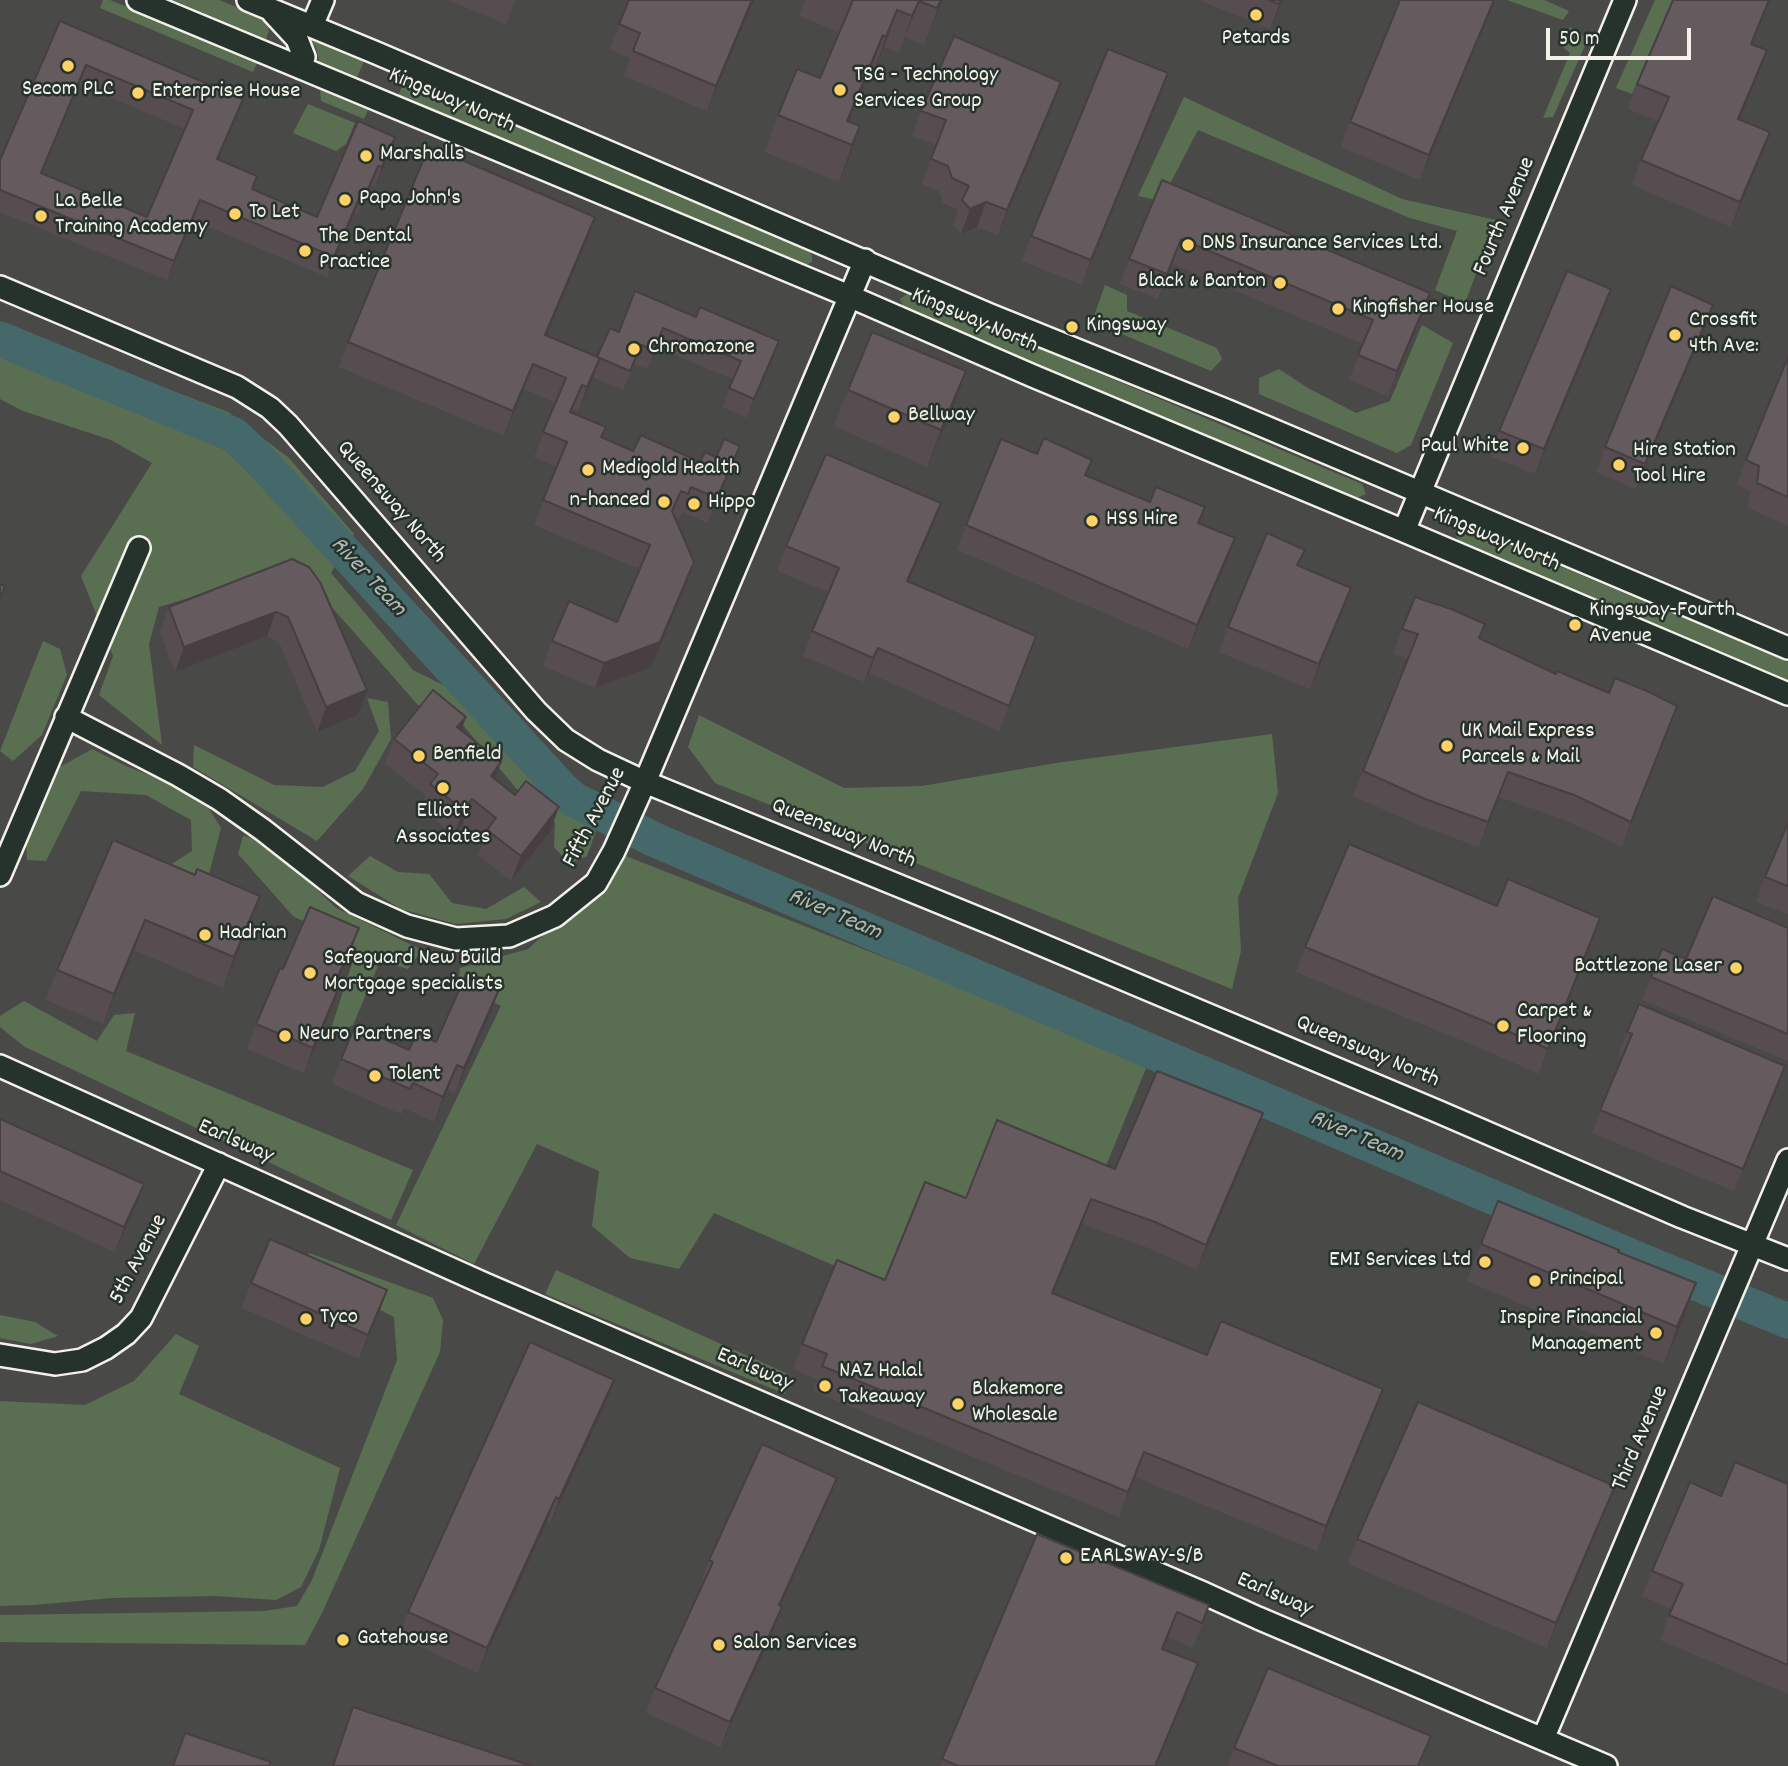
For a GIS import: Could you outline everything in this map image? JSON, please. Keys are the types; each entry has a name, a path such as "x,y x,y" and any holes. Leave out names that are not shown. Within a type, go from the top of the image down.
{"street":[{"name":"Kingsway North","path":"138,0 849,296 1788,694"},
{"name":"Kingsway North","path":"248,0 990,315 1228,411 1788,648"},
{"path":"312,26 323,0"},
{"name":"Fourth Avenue","path":"1404,531 1625,0"},
{"path":"269,9 298,40 304,57 301,68"},
{"name":"Fifth Avenue","path":"66,717 172,771 219,799 356,903 407,926 456,939 509,936 555,916 596,883 614,850 865,260"},
{"name":"Queensway North","path":"0,287 228,383 270,408 288,425 536,711 566,740 598,760 645,782 995,925 1439,1112 1682,1217 1788,1259"},
{"path":"0,875 139,548"},
{"name":"Earlsway","path":"0,1066 485,1284 1606,1766"},
{"name":"Third Avenue","path":"1543,1739 1788,1160"},
{"name":"5th Avenue","path":"0,1355 55,1364 82,1360 126,1334 141,1318 219,1164"}],"shaded area":[{"path":"0,0 1788,0 1788,1766 0,1766"}],"green space":[{"path":"103,0 110,0 258,61 253,72 100,8"},
{"path":"173,0 219,0 256,15 266,22 269,31 266,39"},
{"path":"1507,0 1544,0 1569,11 1563,20"},
{"path":"1655,0 1673,0 1632,94 1616,88"},
{"path":"1570,27 1588,39 1553,117 1543,118 1570,53 1560,45"},
{"path":"309,37 364,61 357,77 319,61 316,48"},
{"path":"405,79 807,247 812,262 800,268 398,96"},
{"path":"320,90 368,110 364,119 321,101"},
{"path":"1184,97 1402,199 1496,220 1465,303 1435,290 1457,231 1410,218 1198,130 1161,201 1138,196"},
{"path":"308,104 355,123 346,144 336,151 293,133"},
{"path":"1105,285 1127,295 1127,311 1217,348 1222,359 1211,371 1107,328 1094,316"},
{"path":"908,293 1362,484 1366,494 1357,498 904,308 900,299"},
{"path":"1422,325 1453,343 1411,445 1397,453 1259,394 1259,378 1279,369 1308,388 1356,413 1390,401"},
{"path":"0,338 42,341 228,412 289,458 354,534 331,573 413,670 453,690 596,831 587,856 569,864 554,847 555,823 521,794 462,724 418,705 322,596 289,567 159,607 149,644 162,745 99,695 113,656 81,576 152,463 111,440 23,411 0,399"},
{"path":"1462,525 1788,662 1788,682 1458,540 1454,531"},
{"path":"43,641 60,649 67,675 42,735 13,761 0,751"},
{"path":"367,698 388,702 391,739 363,789 317,841 193,767 194,745 274,785 323,787 355,771 379,731"},
{"path":"699,715 844,788 922,786 1056,763 1272,734 1278,793 1238,898 1241,951 1232,989 715,783 688,747"},
{"path":"92,749 172,784 209,809 221,828 205,889 167,867 192,851 191,820 146,795 81,791 46,861 27,860 26,840 60,767"},
{"path":"243,836 266,841 336,908 422,950 408,969 380,961 353,1025 329,1035 357,948 293,916 238,854"},
{"path":"623,855 1149,1061 1096,1190 956,1223 883,1287 714,1213 679,1269 630,1258 592,1226 599,1171 537,1144 474,1264 396,1225 501,1006 458,984 460,968 528,949 582,900"},
{"path":"370,856 398,872 429,874 452,903 486,909 524,887 541,902 506,919 456,924 401,909 348,876"},
{"path":"24,1001 97,1041 114,1015 135,1013 126,1051 413,1170 391,1220 25,1047 0,1027 0,1016"},
{"path":"309,1253 433,1298 443,1320 440,1352 305,1645 0,1642 0,1615 264,1611 297,1606 312,1580 397,1360 394,1317 305,1271"},
{"path":"556,1270 788,1374 785,1394 545,1294"},
{"path":"0,1315 35,1322 58,1336 31,1344 0,1338"},
{"path":"176,1334 199,1346 179,1394 340,1468 319,1550 301,1587 276,1600 215,1596 112,1598 0,1606 0,1401 85,1405 134,1381"}],"building":[{"path":"629,0 752,0 716,86 633,51 640,33 619,24"},
{"path":"853,0 941,0 937,8 919,1 912,16 897,10 886,37 883,35 847,121 860,126 852,145 778,115 797,69 820,78"},
{"path":"1400,0 1494,0 1429,155 1350,122"},
{"path":"1673,0 1769,0 1751,44 1767,50 1738,119 1770,132 1740,202 1641,160 1669,97 1637,84"},
{"path":"60,21 243,99 217,159 257,176 252,189 317,217 358,121 395,137 365,196 361,194 334,257 200,200 174,261 0,190 0,160","holes":["86,65 193,110 147,217 41,173"]},
{"path":"954,36 1061,82 1007,210 986,202 970,209 962,200 969,186 952,178 948,166 931,159 946,120 921,111"},
{"path":"1108,49 1168,73 1091,260 1031,236"},
{"path":"429,146 595,217 545,335 600,358 587,387 582,385 570,412 606,427 601,437 633,451 641,435 700,462 705,452 716,457 724,439 740,446 717,498 691,487 688,494 681,491 672,511 694,562 660,642 604,663 552,641 569,601 617,622 650,545 543,500 567,442 543,432 566,378 533,364 513,411 348,342"},
{"path":"1162,180 1430,293 1397,371 1358,355 1373,320 1181,239 1167,274 1129,259"},
{"path":"1567,271 1611,289 1544,449 1499,431"},
{"path":"1671,286 1713,305 1645,464 1605,447"},
{"path":"635,291 696,317 700,307 779,341 754,399 729,388 741,361 663,328 654,350 641,345 630,371 597,357 610,328 619,332"},
{"path":"872,332 966,371 941,430 848,390"},
{"path":"1788,357 1788,497 1757,483 1759,466 1746,460"},
{"path":"1044,438 1092,460 1085,475 1150,502 1156,487 1205,507 1198,523 1235,538 1197,625 966,525 1001,439 1037,454"},
{"path":"826,454 941,503 907,581 1036,636 1009,706 878,648 873,658 812,631 839,568 786,546"},
{"path":"1267,533 1305,550 1297,565 1351,588 1319,664 1228,627"},
{"path":"292,559 309,567 320,582 367,690 326,707 288,617 276,612 184,647 169,607"},
{"path":"0,584 5,586 0,599"},
{"path":"1415,597 1485,624 1479,638 1556,674 1557,671 1609,693 1615,678 1677,706 1631,822 1574,795 1508,772 1488,822 1425,799 1363,771 1418,634 1402,629"},
{"path":"433,690 466,717 457,727 501,762 491,776 515,795 526,781 559,807 521,856 487,830 496,818 472,799 463,810 430,784 438,774 394,739"},
{"path":"1788,823 1788,886 1765,877"},
{"path":"113,840 195,875 197,869 260,896 234,957 145,920 114,994 57,970"},
{"path":"1349,844 1497,906 1508,879 1600,918 1548,1049 1305,947"},
{"name":"Battlezone Laser","path":"1713,896 1788,928 1788,1034 1651,977 1662,949 1686,959"},
{"path":"310,907 359,928 332,990 337,992 313,1048 256,1024"},
{"path":"467,972 500,987 464,1068 457,1065 443,1097 413,1083 410,1089 341,1059 355,1026 409,1050 417,1033 436,1042"},
{"path":"1639,1004 1785,1066 1743,1169 1600,1110 1632,1034 1627,1032"},
{"path":"1157,1071 1263,1113 1206,1245 1155,1222 1091,1199 1052,1293 1207,1355 1221,1321 1383,1389 1326,1526 1144,1452 1128,1492 822,1366 827,1354 802,1344 837,1260 885,1280 925,1182 966,1198 997,1120 1115,1169"},
{"path":"0,1119 144,1184 124,1227 0,1171"},
{"path":"1498,1201 1696,1283 1677,1327 1481,1244"},
{"path":"270,1239 387,1290 368,1335 251,1283"},
{"path":"530,1342 614,1380 559,1499 556,1497 487,1648 408,1612"},
{"path":"1418,1402 1615,1486 1556,1623 1357,1539"},
{"path":"762,1444 837,1478 779,1605 782,1607 730,1722 655,1688 713,1562 709,1560"},
{"path":"1735,1462 1788,1484 1788,1665 1669,1615 1683,1584 1652,1571 1690,1482 1721,1496"},
{"path":"1037,1534 1209,1605 1202,1623 1177,1612 1162,1649 1198,1663 1155,1766 958,1766 942,1759"},
{"path":"1268,1668 1431,1736 1418,1766 1278,1766 1234,1748"},
{"path":"353,1707 532,1766 333,1766"},
{"path":"185,1733 271,1762 269,1766 173,1766"}],"waterway":[{"name":"River Team","path":"0,339 234,435 574,800 655,840 1788,1321"}],"place":[{"name":"Petards","path":"1256,15"},
{"name":"Secom PLC","path":"68,66"},
{"name":"TSG - Technology Services Group","path":"840,90"},
{"name":"Enterprise House","path":"138,93"},
{"name":"Marshalls","path":"366,156"},
{"name":"Papa John's","path":"345,200"},
{"name":"To Let","path":"235,214"},
{"name":"La Belle Training Academy","path":"41,216"},
{"name":"DNS Insurance Services Ltd.","path":"1188,245"},
{"name":"The Dental Practice","path":"305,251"},
{"name":"Black & Banton","path":"1280,283"},
{"name":"Kingfisher House","path":"1338,309"},
{"name":"Kingsway","path":"1072,327"},
{"name":"Crossfit 4th Ave:","path":"1675,335"},
{"name":"Chromazone","path":"634,349"},
{"name":"Bellway","path":"894,417"},
{"name":"Paul White","path":"1523,448"},
{"name":"Hire Station Tool Hire","path":"1619,465"},
{"name":"Medigold Health","path":"588,470"},
{"name":"n-hanced","path":"664,502"},
{"name":"Hippo","path":"694,504"},
{"name":"HSS Hire","path":"1092,521"},
{"name":"Kingsway-Fourth Avenue","path":"1575,625"},
{"name":"UK Mail Express Parcels & Mail","path":"1447,746"},
{"name":"Benfield","path":"419,756"},
{"name":"Elliott Associates","path":"443,788"},
{"name":"Hadrian","path":"205,935"},
{"name":"Battlezone Laser","path":"1736,968"},
{"name":"Safeguard New Build Mortgage specialists","path":"310,973"},
{"name":"Carpet & Flooring","path":"1503,1026"},
{"name":"Neuro Partners","path":"285,1036"},
{"name":"Tolent","path":"375,1076"},
{"name":"EMI Services Ltd","path":"1485,1262"},
{"name":"Principal","path":"1535,1281"},
{"name":"Tyco","path":"306,1319"},
{"name":"Inspire Financial Management","path":"1656,1333"},
{"name":"NAZ Halal Takeaway","path":"825,1386"},
{"name":"Blakemore Wholesale","path":"958,1404"},
{"name":"EARLSWAY-S/B","path":"1066,1558"},
{"name":"Gatehouse","path":"343,1640"},
{"name":"Salon Services","path":"719,1645"}]}
